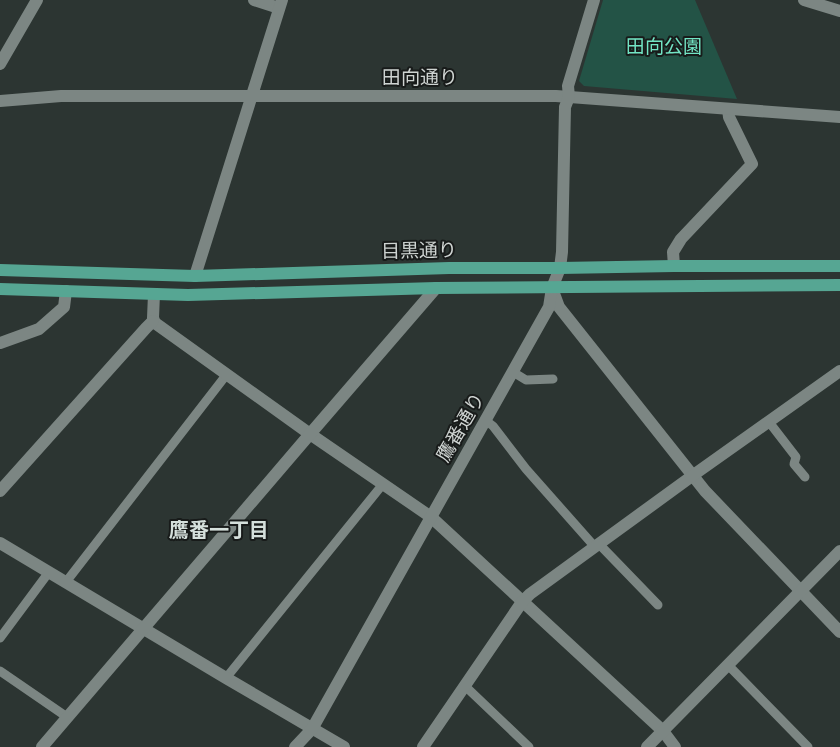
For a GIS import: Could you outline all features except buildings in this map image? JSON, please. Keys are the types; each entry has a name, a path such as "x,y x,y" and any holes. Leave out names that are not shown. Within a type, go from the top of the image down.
{"main road":[{"name":"目黒通り","path":"0,270 195,276 449,268 840,266"},
{"name":"目黒通り","path":"0,289 188,295 436,288 840,285"}],"street":[{"path":"0,64 37,0"},
{"path":"195,276 280,4 254,0"},
{"name":"鷹番通り","path":"295,747 312,729 549,307 552,288 560,268 562,252 565,107 569,97 568,86 594,0"},
{"path":"804,0 840,11"},
{"name":"田向通り","path":"0,101 61,96 569,97 840,117"},
{"path":"674,266 673,252 681,239 752,164 729,117 728,109"},
{"path":"42,747 436,288"},
{"path":"552,288 559,307 711,498 840,632"},
{"path":"0,344 39,329 44,325 64,307 66,291"},
{"path":"0,490 153,321 154,294"},
{"path":"153,321 310,434 431,517 662,731 675,747"},
{"path":"423,747 522,602 530,594 840,371"},
{"path":"0,543 344,747"},
{"path":"647,747 840,551"}],"lane":[{"path":"513,372 526,380 553,379"},
{"path":"66,582 227,374"},
{"path":"485,420 493,426 526,469 597,546 658,605"},
{"path":"768,422 796,457 794,464 805,477"},
{"path":"226,678 383,484"},
{"path":"0,638 49,572"},
{"path":"728,665 808,747"},
{"path":"0,671 67,717"},
{"path":"465,686 529,747"}],"green space":[{"name":"田向公園","path":"603,0 695,0 737,99 584,86 579,81"}],"district":[{"name":"鷹番一丁目","path":"219,530"}]}
